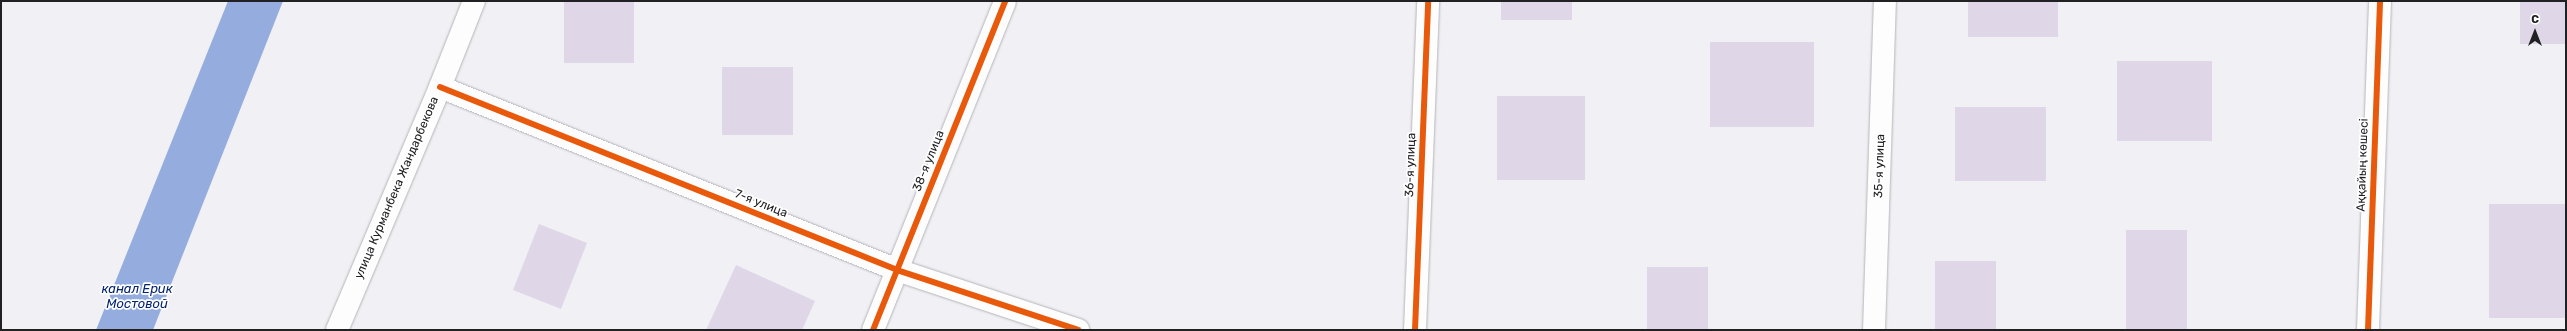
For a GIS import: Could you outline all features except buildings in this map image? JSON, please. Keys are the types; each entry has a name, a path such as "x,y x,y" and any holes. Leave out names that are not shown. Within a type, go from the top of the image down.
{"street":[{"name":"улица Курманбека Жандарбекова","path":"337,330 440,87 474,1"},
{"name":"38-я улица","path":"873,330 1005,1"},
{"name":"36-я улица","path":"1415,330 1428,1"},
{"name":"35-я улица","path":"1874,330 1885,1"},
{"name":"Аққайың көшесі","path":"2368,330 2380,1"},
{"name":"7-я улица","path":"440,87 897,270 1078,330"}],"water":[{"name":"канал Ерик Мостовой","path":"228,1 283,1 153,330 96,330"}],"cycle path":[{"path":"873,330 1005,1"},
{"path":"1415,330 1428,1"},
{"path":"2368,330 2380,1"},
{"path":"440,87 897,270 1078,330"}]}
